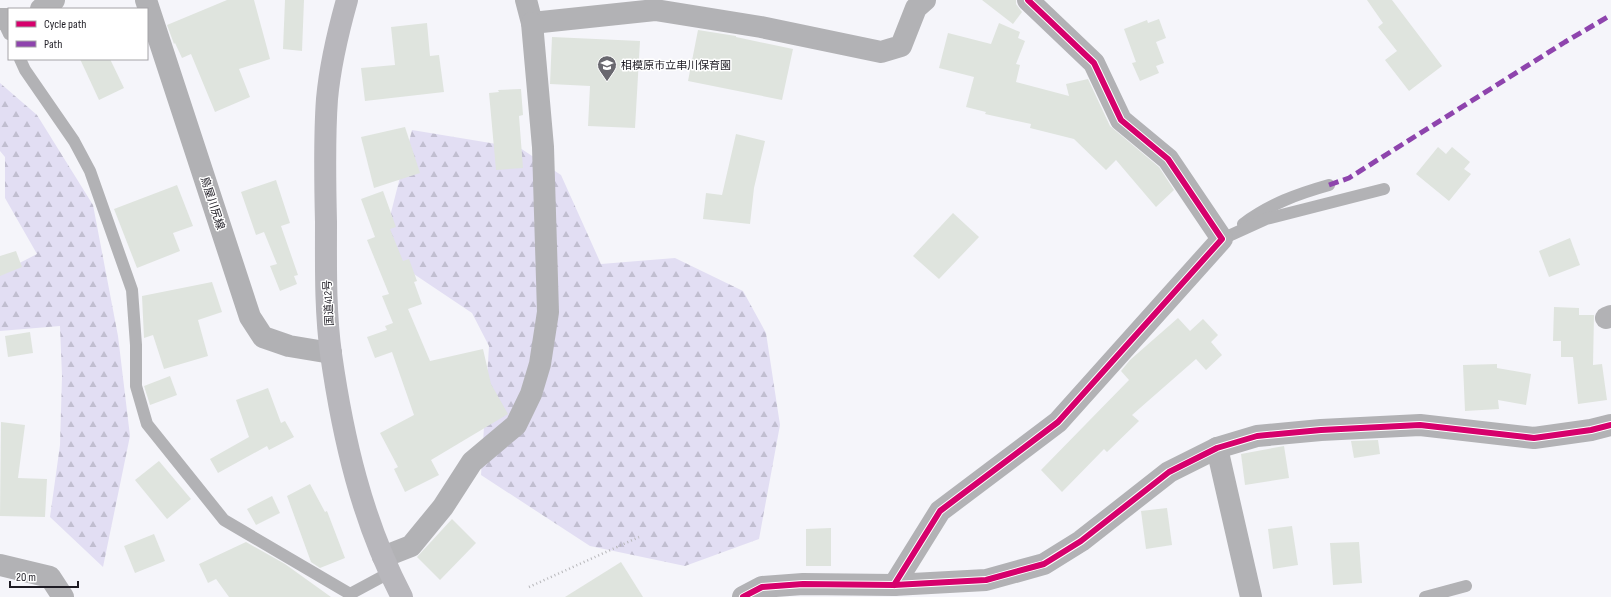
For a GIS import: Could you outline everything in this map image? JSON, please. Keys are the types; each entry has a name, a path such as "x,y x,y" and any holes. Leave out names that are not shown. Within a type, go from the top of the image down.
{"highway":[{"name":"国道412号","path":"347,0 337,37 327,98 325,164 326,288 331,353 345,434 354,474 365,511 386,565 402,597"}],"main road":[{"name":"鳥屋川尻線","path":"146,0 250,317 263,337 289,346 331,353"}],"street":[{"path":"42,8 54,0"},
{"path":"386,565 411,546 443,507 472,462 516,425 531,394 540,364 548,312 543,147 532,23 526,0"},
{"path":"532,23 655,10 761,27 881,52 900,46 916,8 925,0"},
{"path":"894,585 940,511 1058,422 1222,239 1168,159 1120,120 1094,63 1028,0"},
{"path":"743,597 762,587 803,584 894,585 986,580 1044,564 1081,541 1169,472 1217,448 1257,436 1321,430 1420,425 1534,438 1591,430 1611,425"},
{"path":"1217,448 1251,597"},
{"path":"0,565 50,578 63,597"}],"lane":[{"path":"20,60 25,70 74,141 90,171 132,290 136,345 136,386 147,424 224,520 350,594 386,565"},
{"path":"1222,239 1260,211 1296,194 1329,185"},
{"path":"1222,239 1266,219 1384,189"},
{"path":"1425,597 1466,586"}],"path":[{"path":"528,587 639,537"}],"green space":[{"path":"0,83 37,115 93,205 118,336 130,436 103,567 50,517 60,445 62,376 60,326 0,331 0,273 37,254 5,198 5,157 0,151"},
{"path":"412,130 520,148 561,175 601,264 675,258 743,291 766,333 780,425 759,539 685,566 590,546 481,475 489,346 472,313 381,252"}],"building":[{"path":"227,0 254,0 270,59 239,69 250,97 215,112 191,54 182,58 175,43 174,44 167,25"},
{"path":"285,0 304,0 302,51 283,49"},
{"path":"982,0 1016,0 1016,4 1022,12 1013,24"},
{"path":"1367,0 1392,0 1442,66 1409,91 1385,60 1397,51 1378,27 1383,23"},
{"path":"1159,19 1166,38 1156,42 1164,63 1156,66 1159,73 1140,81 1132,63 1136,62 1124,29 1147,20 1148,23"},
{"path":"427,23 430,56 439,55 444,92 365,101 361,68 395,65 391,27"},
{"path":"999,23 1020,32 1018,38 1025,41 1016,64 1020,65 1016,82 1069,96 1066,84 1088,79 1110,126 1159,167 1174,190 1156,207 1116,160 1106,170 1074,139 1030,128 1031,124 985,114 986,112 966,107 974,77 939,68 948,33 991,44"},
{"path":"698,30 736,36 793,49 782,100 688,81"},
{"path":"552,37 640,41 635,128 588,126 590,86 550,84"},
{"path":"80,60 110,60 124,88 99,100"},
{"path":"521,89 523,115 519,116 523,168 496,170 489,93 499,92 498,90"},
{"path":"405,127 420,173 374,188 361,137"},
{"path":"736,134 765,141 754,188 750,224 703,219 706,193 722,195"},
{"path":"1438,147 1446,154 1452,147 1470,162 1464,169 1471,174 1449,201 1416,174"},
{"path":"276,180 290,223 281,226 298,275 294,276 297,284 280,291 270,266 277,264 264,232 256,235 241,192"},
{"path":"177,185 193,226 173,233 180,251 137,268 114,209"},
{"path":"383,191 396,227 390,229 403,261 409,259 417,281 414,282 422,304 408,309 430,361 483,349 491,384 508,414 431,460 439,475 405,492 394,469 398,467 380,433 414,415 392,352 375,358 367,337 387,330 385,326 393,323 382,296 389,294 367,240 375,237 361,199"},
{"path":"953,213 979,237 939,279 913,256"},
{"path":"1570,238 1580,265 1549,277 1539,251"},
{"path":"16,251 22,267 0,276 0,256"},
{"path":"212,282 222,312 198,320 208,356 164,369 153,335 144,338 142,296"},
{"path":"1554,307 1579,308 1579,315 1594,315 1593,365 1602,364 1607,400 1578,404 1573,357 1561,357 1561,341 1553,341"},
{"path":"1178,318 1190,331 1203,319 1218,335 1211,342 1222,355 1206,370 1196,359 1132,415 1139,421 1107,452 1104,449 1062,492 1041,470 1129,380 1121,371 1130,360"},
{"path":"30,332 33,353 8,357 5,336"},
{"path":"1497,364 1497,368 1531,374 1526,405 1498,400 1499,409 1465,411 1463,365"},
{"path":"170,376 177,395 150,405 144,386"},
{"path":"268,388 281,423 285,421 294,437 269,450 267,446 218,473 210,459 249,437 236,400"},
{"path":"1,422 25,425 18,478 47,479 45,517 0,516"},
{"path":"1378,440 1380,454 1354,458 1351,441"},
{"path":"1284,446 1289,478 1245,485 1241,454"},
{"path":"159,461 191,499 167,519 135,480"},
{"path":"310,484 325,512 327,511 345,558 320,568 311,562 287,496"},
{"path":"272,496 280,513 256,525 247,509"},
{"path":"1167,508 1172,545 1146,549 1141,511"},
{"path":"452,519 476,543 440,580 417,557"},
{"path":"1292,526 1298,565 1273,569 1268,529"},
{"path":"831,528 831,566 806,566 806,529"},
{"path":"154,534 165,561 135,573 124,546"},
{"path":"246,542 285,564 331,597 229,597 216,579 208,583 199,564"},
{"path":"1359,542 1362,583 1333,585 1330,543"},
{"path":"621,562 643,597 565,597"}],"marked path":[{"path":"1329,185 1349,178 1565,42 1611,15"}],"cycle path":[{"path":"894,585 940,511 1058,422 1222,239 1168,159 1121,120 1094,63 1028,0"},
{"path":"743,597 762,587 803,584 894,585 986,580 1044,564 1081,541 1169,472 1217,448 1257,436 1321,430 1420,425 1534,438 1591,430 1611,425"}],"place":[{"name":"相模原市立串川保育園","path":"607,82"}]}
